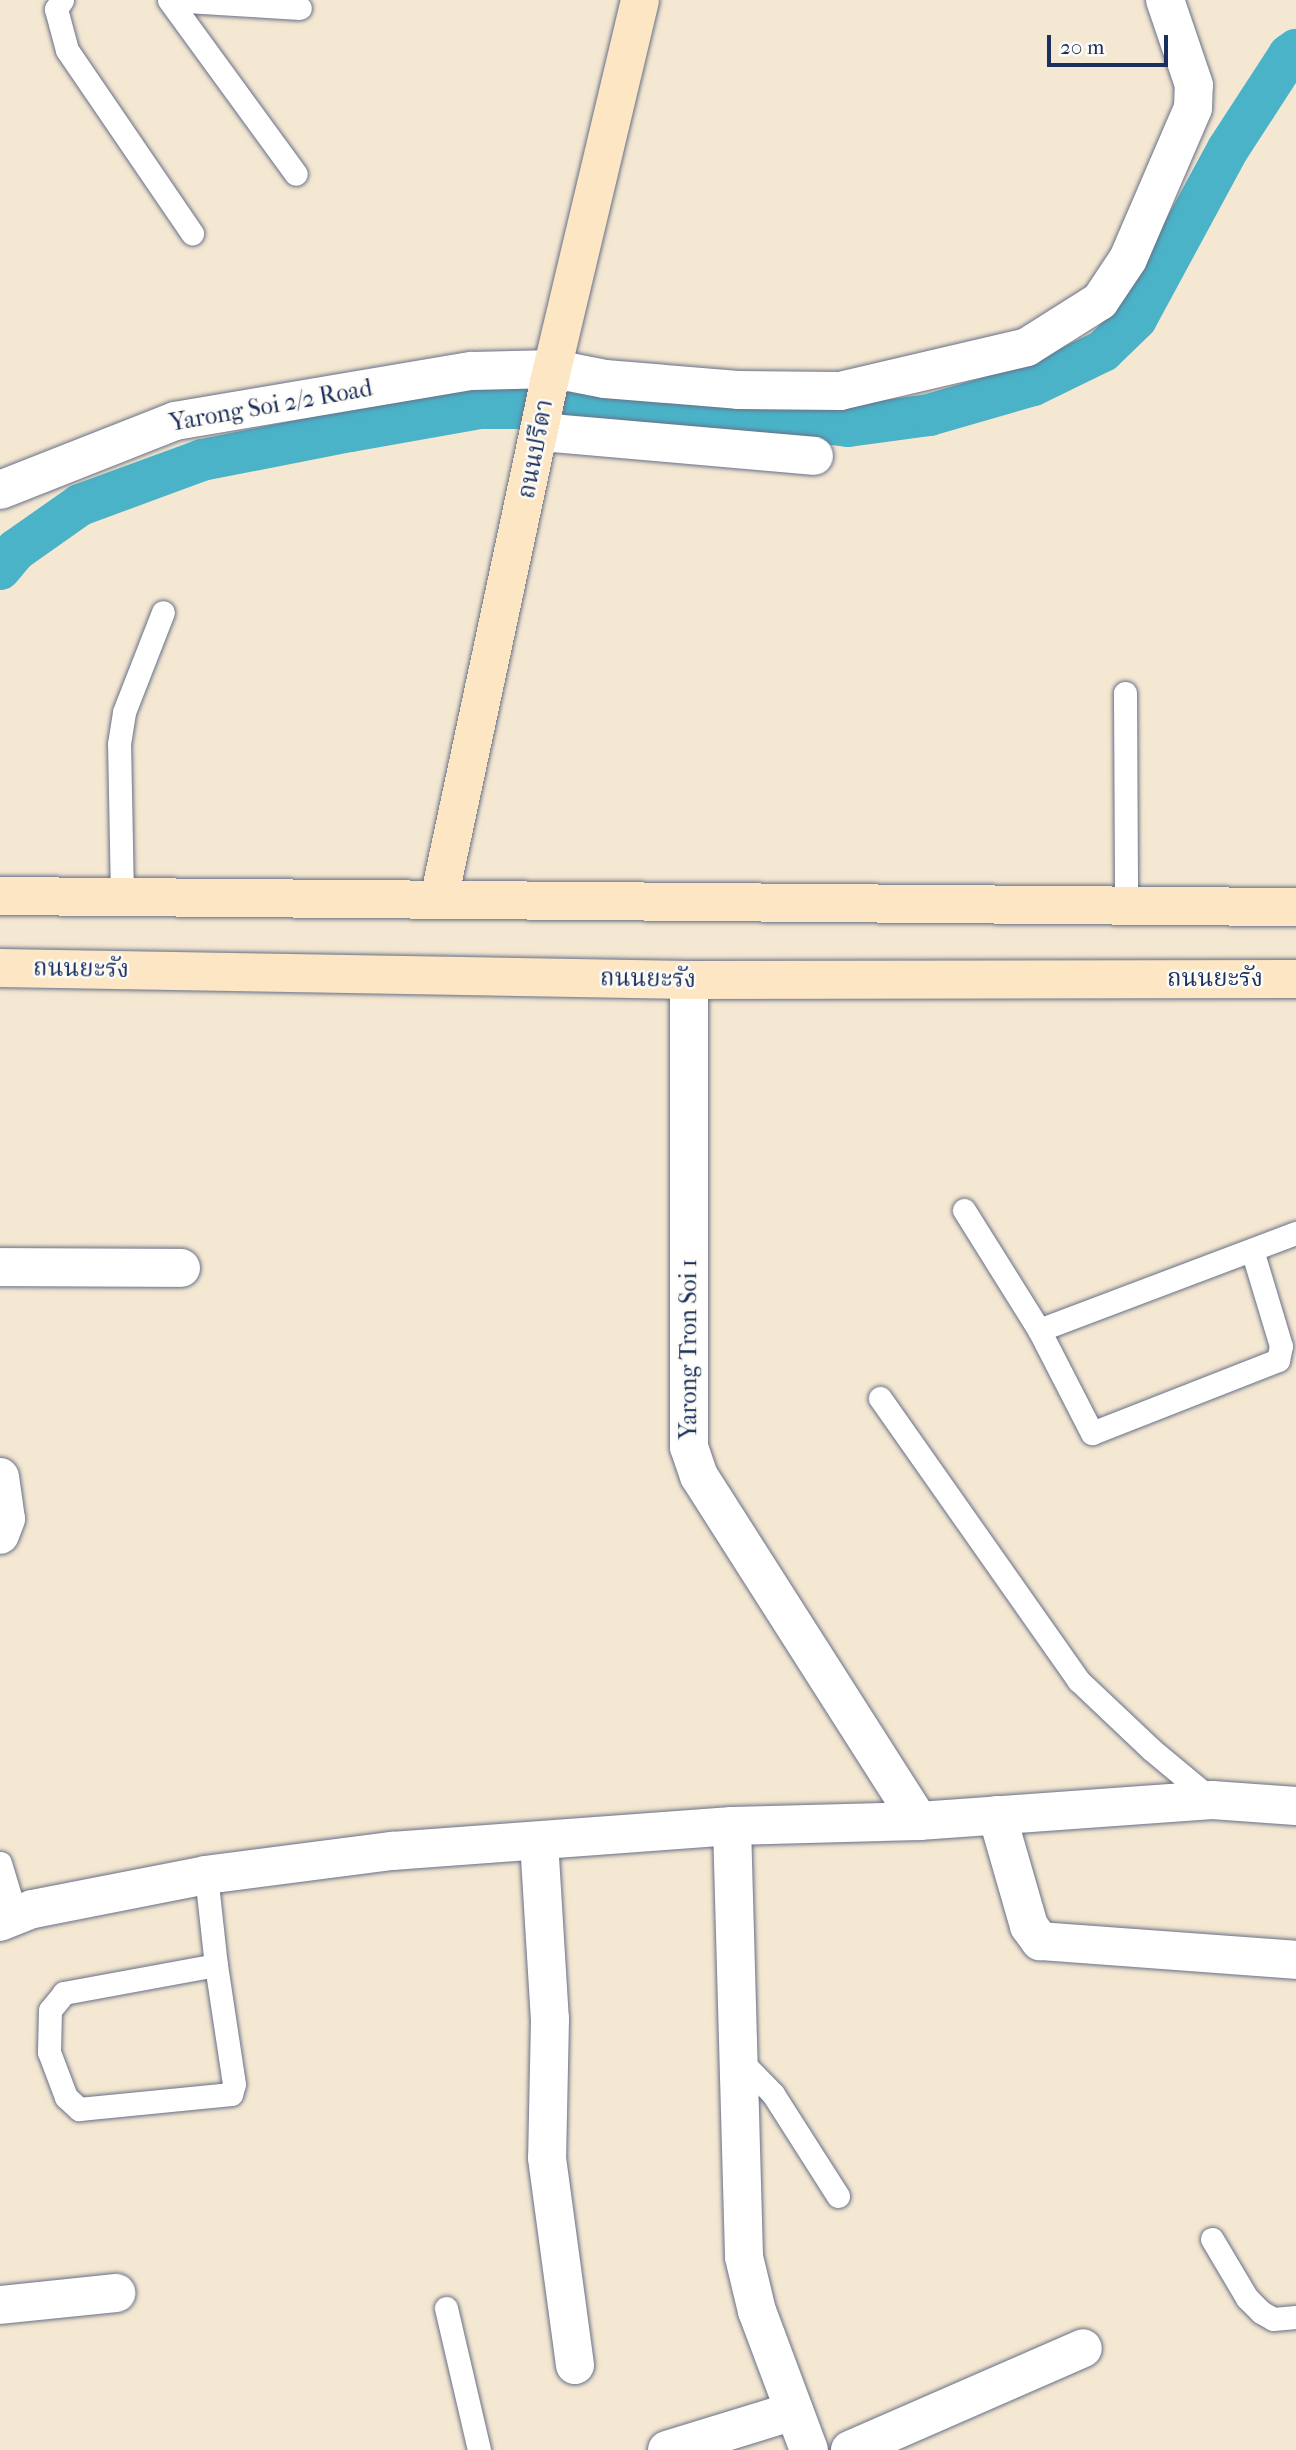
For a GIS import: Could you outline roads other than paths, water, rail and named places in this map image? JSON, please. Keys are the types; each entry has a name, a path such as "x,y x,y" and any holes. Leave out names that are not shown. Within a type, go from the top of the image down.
{"main road":[{"name":"ถนนปรีดา","path":"439,899 552,374 640,0"},
{"path":"0,896 1296,907"},
{"name":"ถนนยะรัง","path":"0,968 689,980 1296,979"}],"street":[{"name":"Yarong Soi 2/2 Road","path":"0,490 175,421 472,371 552,374 738,390 840,391 1027,347 1100,301 1128,259 1193,108 1194,85 1165,0"},
{"path":"542,427 814,456"},
{"name":"Yarong Tron Soi 1","path":"689,980 689,1447 699,1476 919,1821"},
{"path":"0,1267 181,1268"},
{"path":"0,1477 6,1519 0,1535"},
{"path":"8,1919 33,1909 206,1875 392,1851 732,1826 919,1821 1212,1800 1296,1806"},
{"path":"997,1815 1030,1926 1040,1941 1296,1960"},
{"path":"732,1826 744,2257 757,2311 809,2450"},
{"path":"539,1841 550,2020 547,2158 575,2365"},
{"path":"0,2305 116,2293"},
{"path":"850,2450 1083,2348"},
{"path":"667,2450 794,2411"}],"lane":[{"path":"62,0 56,9 67,50 192,233"},
{"path":"170,0 300,8"},
{"path":"170,0 296,174"},
{"path":"122,897 118,744 124,712 163,612"},
{"path":"1125,693 1126,906"},
{"path":"964,1210 1039,1330 1092,1433 1278,1360 1281,1346 1252,1250"},
{"path":"1039,1330 1296,1233"},
{"path":"880,1398 1077,1680 1152,1750 1212,1800"},
{"path":"0,1863 8,1919"},
{"path":"206,1875 234,2084 231,2094 79,2109 66,2098 49,2052 50,2010 64,1993 216,1965"},
{"path":"739,2059 773,2094 838,2196"},
{"path":"1212,2239 1247,2298 1261,2312 1273,2319 1296,2316"},
{"path":"446,2308 479,2450"}],"waterway":[{"path":"0,569 16,550 80,505 202,460 350,431 481,408 709,408 848,426 929,415 1033,385 1103,351 1136,319 1228,149 1289,55 1296,50"}]}
